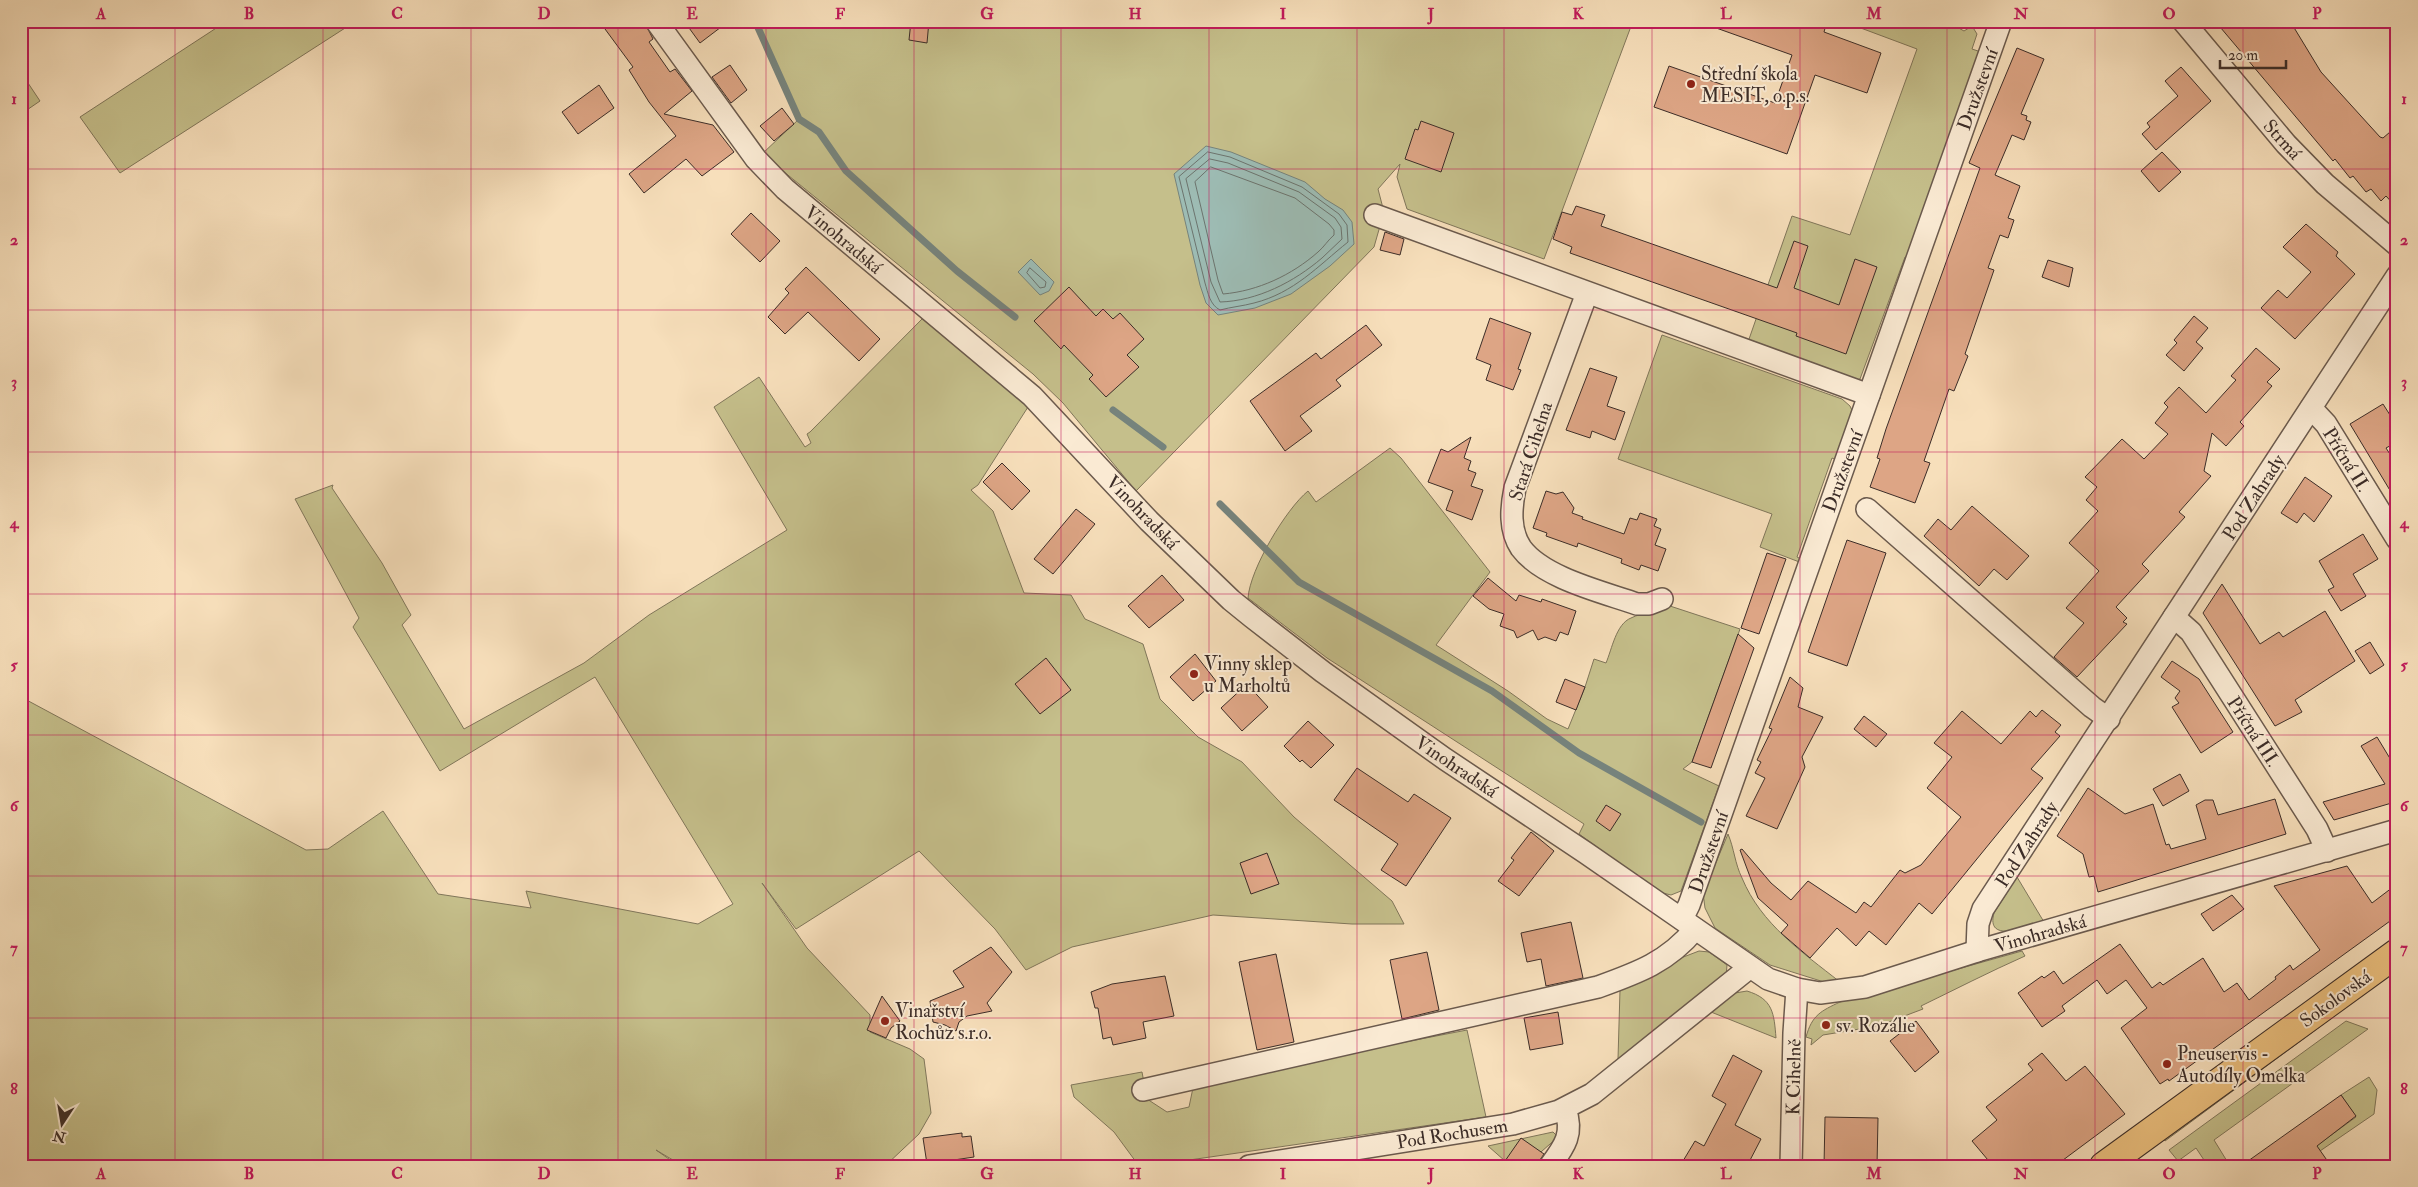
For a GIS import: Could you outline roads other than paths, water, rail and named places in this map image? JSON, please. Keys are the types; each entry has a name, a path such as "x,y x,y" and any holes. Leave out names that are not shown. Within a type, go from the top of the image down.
{"main road":[{"name":"Sokolovská","path":"2104,1166 2397,953"}],"street":[{"name":"Vinohradská","path":"656,21 756,159 785,189 1032,396 1149,520 1231,600 1324,672 1445,759 1689,924 1749,968 1768,979 1797,989 1834,993 1865,988 1977,951 2397,830"},
{"name":"Družstevní","path":"1689,924 1689,905 2001,21"},
{"name":"Strmá","path":"2183,21 2286,144 2325,184 2397,245"},
{"path":"1375,215 1869,395"},
{"name":"Pod Zahrady","path":"1977,951 1978,924 1983,909 2397,276"},
{"name":"Stará Cihelna","path":"1587,293 1515,488 1511,507 1512,524 1521,547 1552,573 1637,604 1649,604 1662,599"},
{"name":"Příčná II.","path":"2311,408 2326,424 2397,539"},
{"path":"1867,509 2108,719"},
{"name":"Příčná III.","path":"2174,617 2191,632 2317,829 2327,850"},
{"path":"1143,1090 1598,987 1661,961 1680,946 1689,924"},
{"name":"Pod Rochusem","path":"1249,1166 1513,1124 1565,1109 1592,1094 1749,968"},
{"name":"K Cihelně","path":"1791,1166 1794,1033 1797,989"},
{"path":"1550,1166 1568,1139 1569,1126 1565,1109"}],"water":[{"path":"1206,146 1231,152 1305,182 1325,199 1343,210 1352,222 1354,244 1330,266 1291,294 1255,308 1218,315 1206,303 1200,285 1174,174"},
{"path":"1031,259 1054,282 1049,291 1040,295 1018,272"}],"waterway":[{"path":"755,21 799,119 819,132 846,171 957,271 1015,317"},
{"path":"1113,410 1163,447"},
{"path":"1220,504 1299,582 1492,691 1579,753 1701,822"}],"place":[{"name":"Střední škola MESIT, o.p.s.","path":"1691,84"},
{"name":"Vinny sklep u Marholtů","path":"1194,674"},
{"name":"Vinařství Rochůz s.r.o.","path":"885,1021"},
{"name":"sv. Rozálie","path":"1826,1025"},
{"name":"Pneuservis - Autodíly Omelka","path":"2167,1064"}]}
